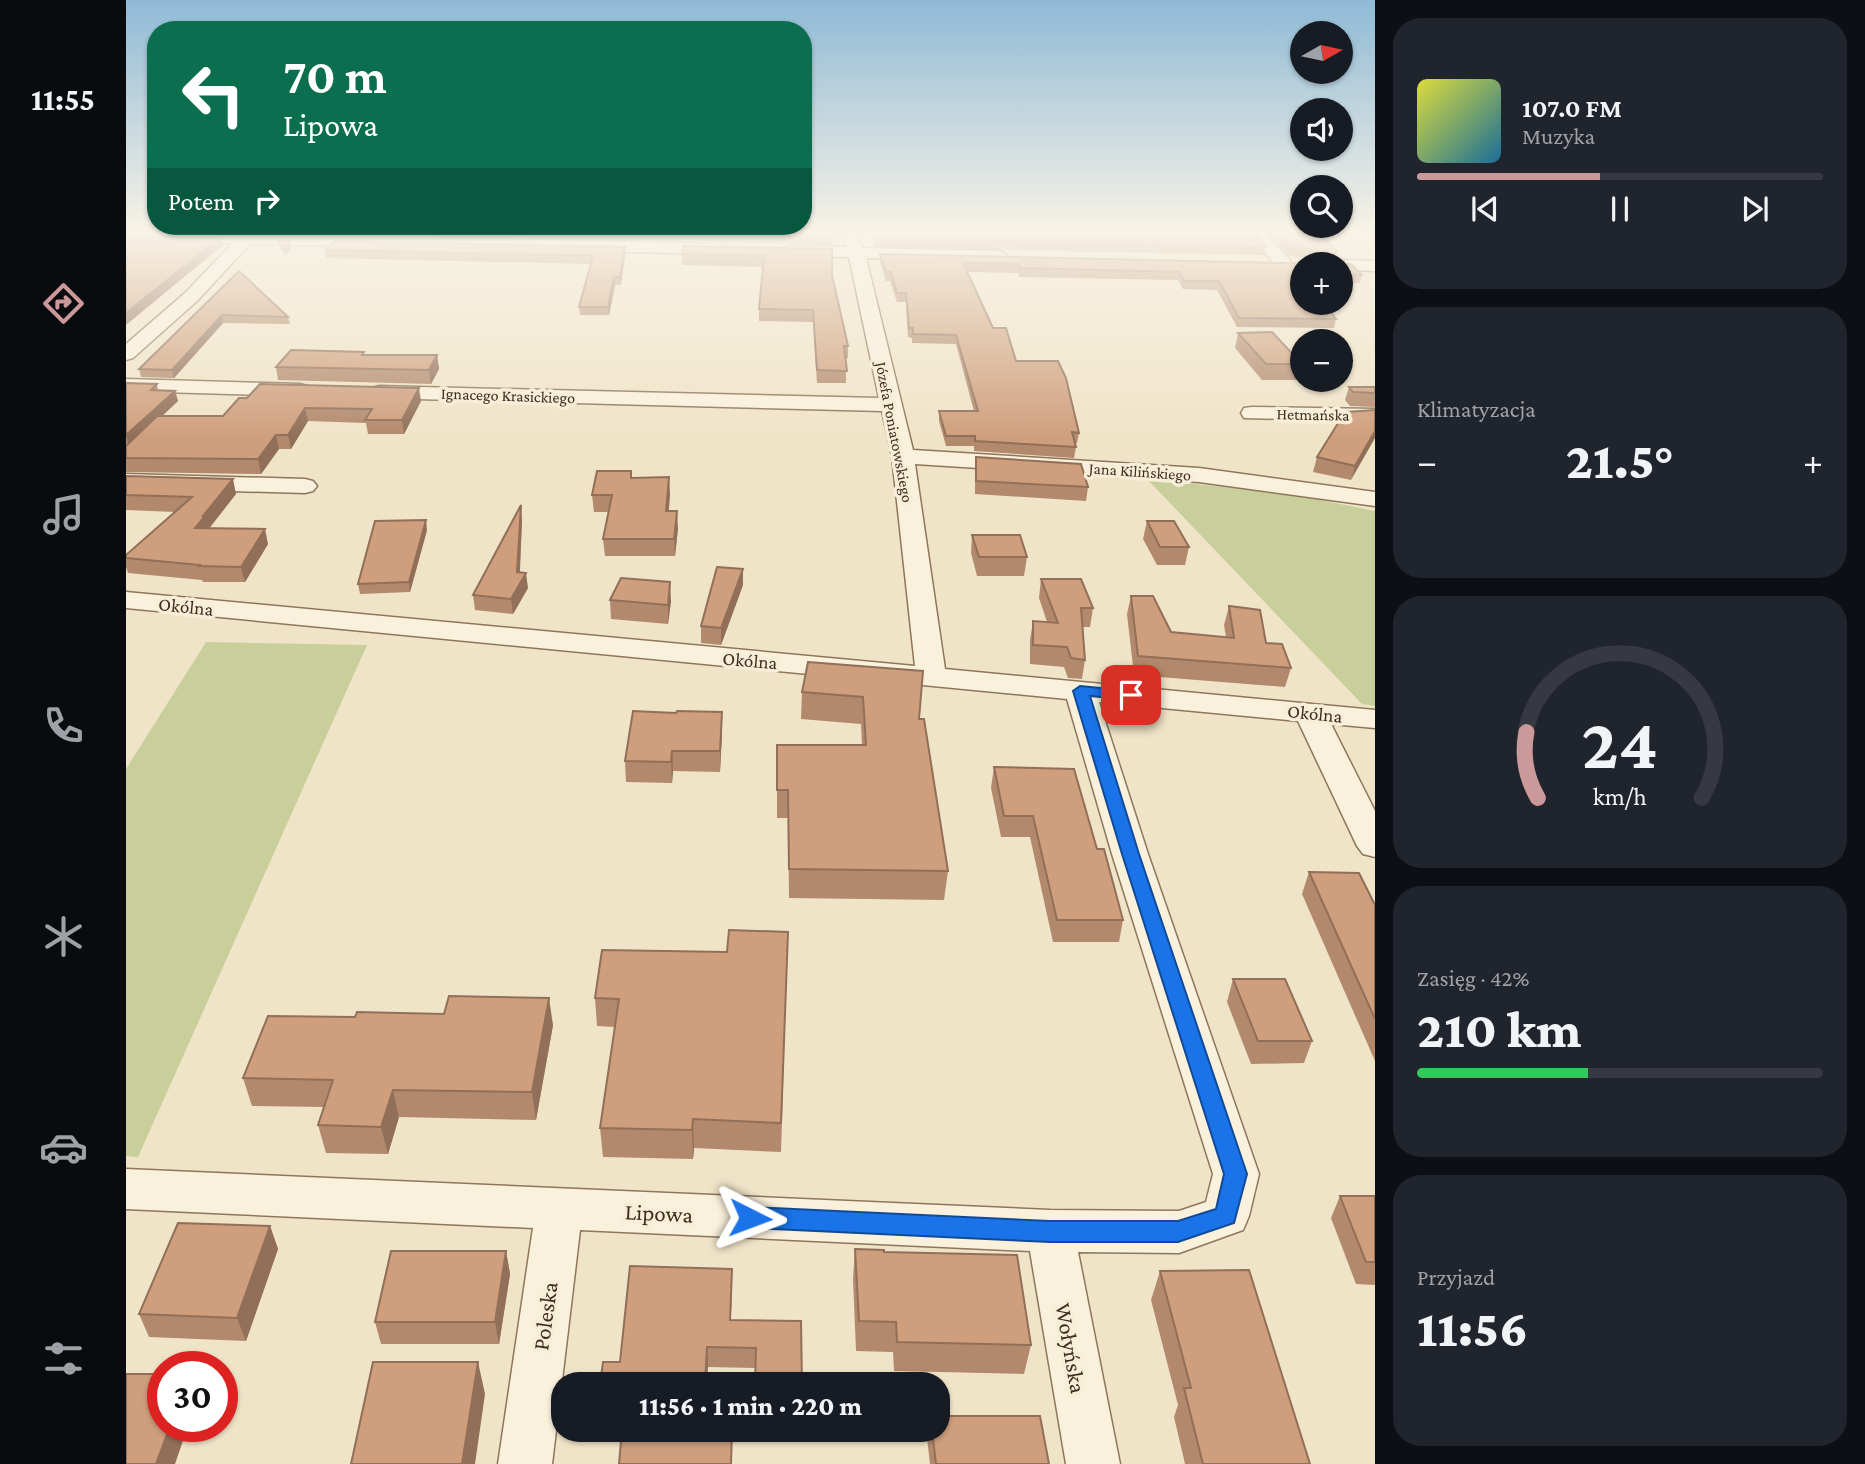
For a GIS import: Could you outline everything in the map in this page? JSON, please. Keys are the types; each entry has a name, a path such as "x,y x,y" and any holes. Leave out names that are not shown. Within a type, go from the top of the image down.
{"street":[{"path":"126,354 186,301"},
{"name":"Józefa Poniatowskiego","path":"866,301 903,456 931,677"},
{"path":"126,385 320,390"},
{"name":"Ignacego Krasickiego","path":"361,391 890,405"},
{"name":"Hetmańska","path":"1252,413 1375,415"},
{"name":"Jana Kilińskiego","path":"903,456 1197,474 1273,482 1375,499"},
{"path":"126,481 305,486"},
{"name":"Okólna","path":"126,600 1375,719"},
{"name":"Lipowa","path":"126,1189 1050,1231 1178,1232 1226,1216 1236,1174 1130,854 1080,691"},
{"path":"1309,712 1375,846"},
{"name":"Poleska","path":"525,1464 559,1209"},
{"name":"Wołyńska","path":"1050,1231 1093,1464"}],"green space":[{"path":"1147,479 1291,494 1375,511 1375,706 1362,704"},
{"path":"206,642 367,645 138,1157 126,1156 126,769"}],"building":[{"path":"126,301 141,301 126,313"},
{"path":"208,301 271,301 288,317 222,315 172,370 139,369"},
{"path":"581,301 609,301 608,307 579,307"},
{"path":"760,301 838,301 848,346 844,346 847,371 817,370 813,310 759,309"},
{"path":"907,301 981,301 993,328 1006,328 1016,361 1058,361 1066,378 1079,433 1072,432 1076,447 975,441 975,436 946,436 939,411 978,411 956,335 913,334 913,328 909,328"},
{"path":"1230,301 1290,301 1290,315 1333,315 1336,319 1239,318"},
{"path":"1272,332 1290,351 1290,364 1266,364 1238,333"},
{"path":"291,350 364,352 362,355 437,355 429,370 276,367"},
{"path":"126,383 157,384 151,390 175,391 126,435"},
{"path":"260,384 419,388 402,420 365,420 372,409 305,408 288,435 276,435 258,459 126,458 126,446 157,416 223,416 239,398 247,398"},
{"path":"1353,387 1375,387 1375,393 1353,392"},
{"path":"1375,410 1375,431 1355,466 1317,457 1345,412"},
{"path":"976,457 1081,464 1088,487 976,481"},
{"path":"597,471 631,471 631,478 669,477 666,511 677,511 674,539 603,539 612,495 592,495"},
{"path":"126,476 233,479 195,528 265,529 241,567 199,566 126,558 126,555 192,497 126,495"},
{"path":"521,505 517,572 526,573 511,599 473,595"},
{"path":"426,520 409,582 358,584 375,521"},
{"path":"1147,521 1174,521 1189,547 1160,547"},
{"path":"972,535 1020,535 1027,557 979,557"},
{"path":"717,567 743,569 721,628 701,626"},
{"path":"621,578 670,582 668,605 610,600"},
{"path":"1041,579 1081,579 1093,608 1081,608 1085,660 1071,658 1067,647 1033,645 1033,621 1058,623"},
{"path":"1131,596 1153,596 1171,632 1234,638 1229,606 1260,610 1266,643 1282,644 1291,668 1138,656"},
{"path":"808,662 923,671 919,719 924,719 948,871 789,869 788,790 777,790 777,745 866,745 863,697 802,692"},
{"path":"633,711 722,712 720,751 672,751 671,762 625,761"},
{"path":"994,767 1074,769 1097,849 1104,849 1123,920 1057,920 1033,816 1004,816"},
{"path":"1309,872 1359,873 1375,905 1375,1019"},
{"path":"729,930 788,932 781,1123 693,1119 692,1130 600,1128 619,999 595,998 602,950 727,952"},
{"path":"1233,979 1285,979 1312,1041 1258,1041"},
{"path":"449,996 549,998 532,1092 393,1090 381,1127 318,1125 333,1080 243,1078 268,1016 355,1017 357,1012 444,1014"},
{"path":"1340,1196 1375,1196 1375,1262 1366,1262"},
{"path":"178,1223 270,1226 237,1318 139,1314"},
{"path":"855,1249 1017,1255 1031,1345 897,1342 896,1322 859,1321"},
{"path":"391,1251 506,1251 495,1322 375,1322"},
{"path":"630,1266 732,1269 730,1320 801,1321 802,1372 755,1372 756,1348 707,1347 706,1372 602,1372 603,1362 620,1362"},
{"path":"1249,1270 1310,1464 1203,1464 1184,1388 1191,1388 1160,1271"},
{"path":"373,1362 478,1362 462,1464 351,1464"},
{"path":"126,1374 147,1374 147,1442 164,1442 156,1464 126,1464"},
{"path":"950,1416 1040,1416 1049,1464 936,1464 933,1442 950,1442"},
{"path":"621,1442 732,1442 731,1464 619,1464"}],"route":[{"path":"750,1218 1050,1231 1178,1232 1226,1216 1236,1174 1130,854 1080,691 1131,695"}]}
